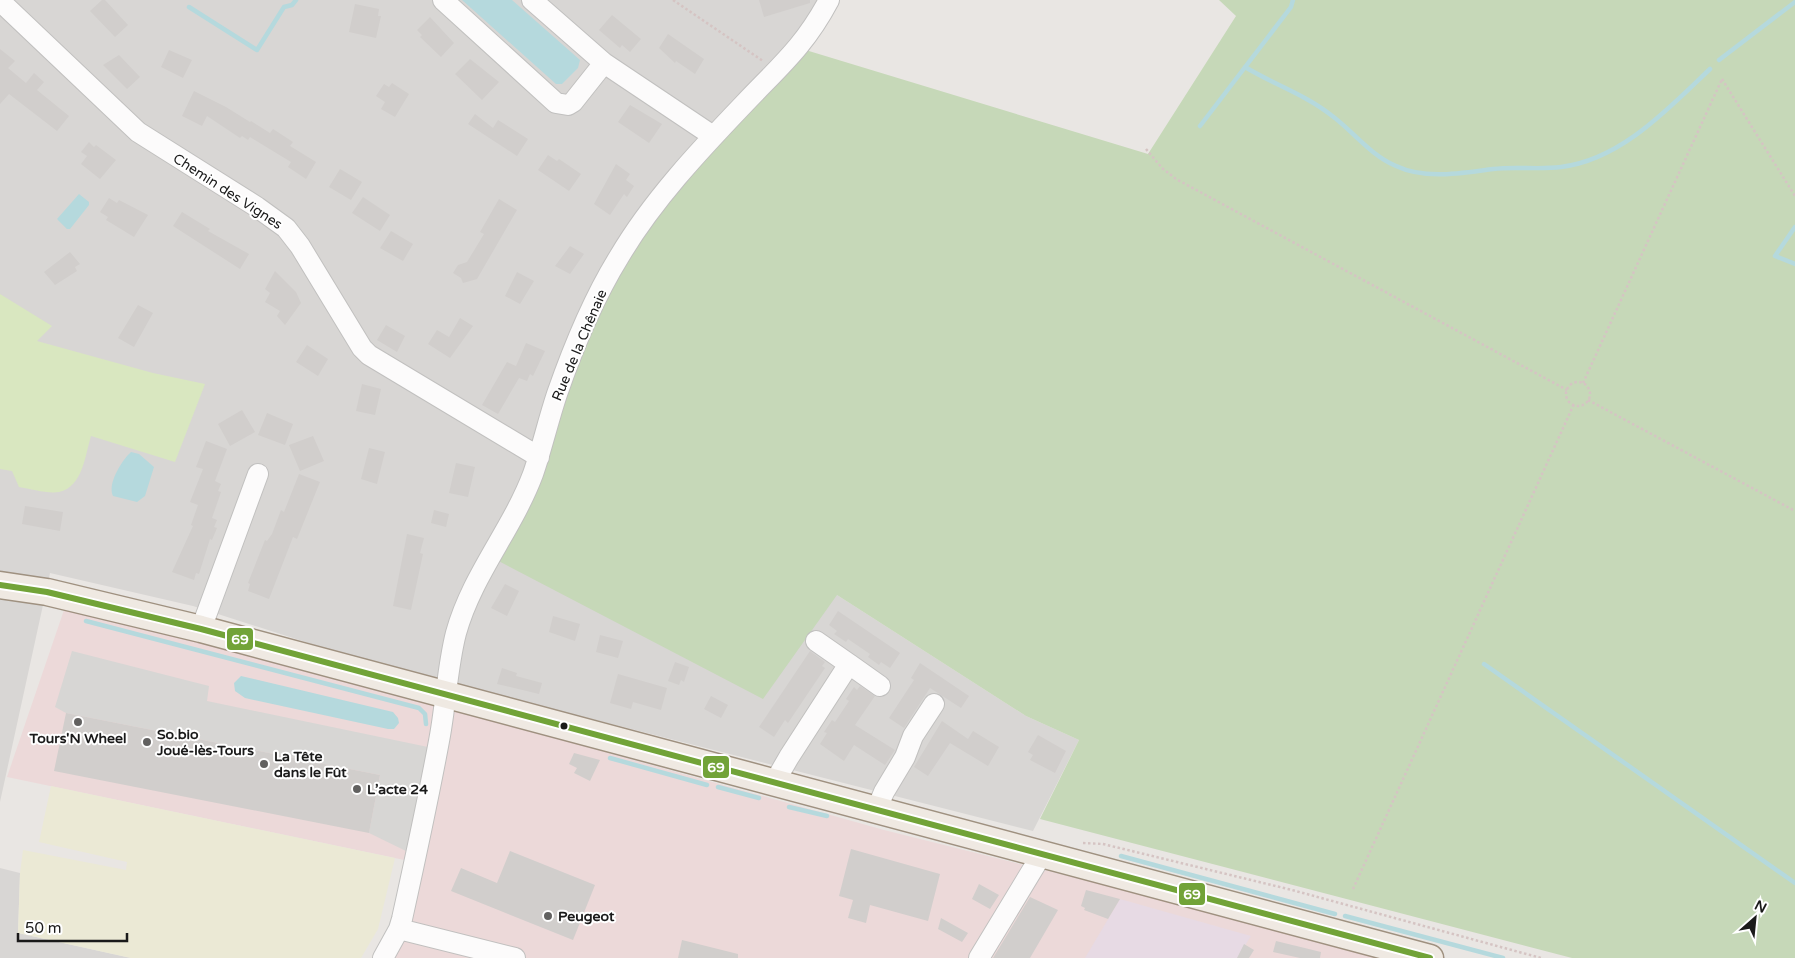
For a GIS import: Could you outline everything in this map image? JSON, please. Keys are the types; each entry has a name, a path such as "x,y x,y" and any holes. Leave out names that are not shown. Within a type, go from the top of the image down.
{"main road":[{"path":"0,585 47,592 201,629 774,784 1430,958"}],"street":[{"path":"443,0 556,103 568,105 573,102 604,63"},
{"path":"532,0 604,63 714,136"},
{"name":"Rue de la Chênaie","path":"383,958 399,929 439,741 448,670 456,632 468,600 489,556 509,526 539,456 569,364 617,259 653,209 714,136 780,69 816,23 829,0"},
{"name":"Chemin des Vignes","path":"0,1 148,140 257,207 286,228 300,246 362,348 369,356 539,456"},
{"path":"201,629 258,474"},
{"path":"816,641 880,686"},
{"path":"774,784 789,757 849,664"},
{"path":"876,811 884,792 906,757 913,736 934,704"},
{"path":"979,958 1042,854"},
{"path":"399,929 515,958"}],"path":[{"path":"673,0 780,69"},
{"path":"1583,384 1722,79 1795,196"},
{"path":"1146,149 1162,168 1176,179 1567,390"},
{"path":"1576,383 1583,384 1589,389 1588,400 1583,405 1574,404 1567,398 1567,390 1576,383"},
{"path":"1588,400 1795,511"},
{"path":"1353,889 1574,404"}],"shaded area":[{"path":"0,0 821,0 799,48 837,595 1026,716 1079,740 1033,831 592,719 421,679 193,606 50,573 0,802"},
{"path":"64,610 201,643 409,697 884,830 1396,958 383,958 414,862 7,777"},
{"path":"72,651 209,686 207,701 428,747 408,852 369,833 380,775 66,713 55,707"},
{"path":"51,786 395,858 378,929 361,958 131,958 18,933 20,873 23,850 126,870 127,862 39,842"},
{"path":"0,868 20,873 18,933 131,958 0,958"},
{"path":"1120,899 1251,936 1237,958 1085,958"}],"green space":[{"path":"1219,0 1795,0 1795,958 1572,958 1040,819 1079,740 1026,716 837,595 763,699 489,556 617,259 799,48 1148,154 1236,16"},
{"path":"0,294 52,326 37,341 153,373 205,384 175,462 91,436 85,461 78,477 67,489 59,492 45,492 19,487 12,471 0,469"}],"water":[{"path":"462,0 512,0 580,60 578,68 562,84 556,84"},
{"path":"79,194 89,202 89,205 70,229 67,229 57,219"},
{"path":"131,452 139,454 154,467 145,496 137,502 113,496 112,491 116,472"},
{"path":"241,676 393,712 398,718 399,723 394,729 388,729 245,698 235,691 234,683"}],"building":[{"path":"102,0 105,0 128,25 115,37 90,11"},
{"path":"759,0 810,0 810,3 764,17"},
{"path":"355,4 379,9 378,16 381,16 376,38 349,32"},
{"path":"612,15 641,39 630,52 622,45 620,48 599,30"},
{"path":"430,17 454,43 441,57 420,37 422,35 417,30"},
{"path":"668,34 704,59 695,74 676,61 675,63 659,48"},
{"path":"0,49 15,61 8,68 26,83 34,73 44,82 37,90 69,116 57,131 9,94 0,104"},
{"path":"169,50 192,60 183,78 161,67"},
{"path":"119,55 140,77 127,89 103,65"},
{"path":"470,59 499,82 482,100 455,74"},
{"path":"392,83 409,94 395,117 381,109 385,102 376,96 384,84 389,87"},
{"path":"194,91 270,133 273,129 293,142 290,146 316,162 306,179 288,167 291,162 250,137 248,140 242,136 240,138 207,116 202,126 182,116"},
{"path":"630,105 662,124 649,143 618,122"},
{"path":"475,114 493,128 498,120 528,139 517,156 468,124"},
{"path":"89,142 116,160 100,179 81,164 87,156 81,152"},
{"path":"548,155 557,161 559,159 581,174 569,191 538,170"},
{"path":"616,164 630,174 626,180 634,186 627,197 624,194 610,215 594,204"},
{"path":"340,169 362,182 351,200 329,187"},
{"path":"363,197 390,215 380,231 352,213"},
{"path":"109,198 117,203 119,200 148,215 134,237 106,220 108,217 100,212"},
{"path":"499,199 517,210 477,279 463,283 461,278 453,273 458,265 467,262 484,234 480,232"},
{"path":"182,212 210,229 208,231 249,254 240,269 173,226"},
{"path":"391,231 413,244 403,261 380,248"},
{"path":"570,246 584,254 570,274 555,266"},
{"path":"70,252 80,264 75,267 77,271 55,285 44,272"},
{"path":"275,271 296,292 301,303 285,325 277,316 280,311 265,302 270,293 265,289"},
{"path":"517,272 534,281 520,304 505,296"},
{"path":"138,305 153,313 134,347 118,338"},
{"path":"460,318 473,326 450,358 428,344 437,330 449,337"},
{"path":"386,325 405,336 397,352 377,340"},
{"path":"526,343 545,351 533,376 530,374 527,381 519,378 498,414 482,405 507,362 516,366"},
{"path":"307,345 328,359 318,376 296,362"},
{"path":"362,384 381,389 375,415 356,411"},
{"path":"242,410 255,432 230,446 218,424"},
{"path":"267,413 293,424 285,445 258,435"},
{"path":"313,436 324,461 300,471 289,445"},
{"path":"206,441 227,449 215,481 221,484 218,491 221,492 212,518 217,520 214,527 217,528 212,540 210,539 199,574 196,573 194,580 172,572 193,526 191,525 198,505 190,502 203,469 196,467"},
{"path":"369,448 385,452 377,484 361,479"},
{"path":"456,463 475,467 468,497 449,493"},
{"path":"299,474 320,482 297,539 293,537 269,599 248,591 250,584 248,583 265,540 267,541 272,534 281,510 284,512"},
{"path":"25,506 63,512 60,531 22,524"},
{"path":"434,510 449,514 446,527 431,523"},
{"path":"407,534 424,538 420,553 423,554 411,610 393,606"},
{"path":"505,584 519,591 507,616 491,608"},
{"path":"838,611 900,653 890,668 881,662 879,665 868,657 870,654 848,639 846,642 834,634 837,631 829,625"},
{"path":"553,616 580,624 575,641 549,632"},
{"path":"600,635 623,641 618,658 596,652"},
{"path":"810,651 825,662 822,666 825,668 788,723 785,720 774,737 759,727"},
{"path":"675,662 689,667 684,682 681,680 679,685 668,681"},
{"path":"920,663 969,696 961,708 930,688 904,728 889,718 914,680 911,678"},
{"path":"502,668 517,673 516,676 542,683 539,694 497,684"},
{"path":"618,674 667,688 661,710 633,702 631,709 610,703"},
{"path":"860,686 875,696 855,725 895,750 885,765 854,745 844,761 820,744 827,733 824,732 832,720 835,722 849,701 846,699 854,687 857,690"},
{"path":"711,696 728,705 721,718 704,709"},
{"path":"66,713 380,775 369,833 54,771"},
{"path":"942,721 968,739 973,731 999,747 988,766 950,743 928,776 914,767"},
{"path":"1038,735 1066,751 1055,773 1030,760 1033,755 1028,752"},
{"path":"574,753 600,760 590,781 574,773 577,768 569,764"},
{"path":"851,849 940,874 928,921 870,905 866,923 848,918 853,900 839,896"},
{"name":"Peugeot","path":"510,851 595,885 573,940 451,891 461,868 497,883"},
{"path":"979,884 999,895 990,909 972,899"},
{"path":"1086,890 1120,899 1108,919 1084,910 1085,908 1081,906"},
{"path":"1030,897 1058,910 1030,958 993,958"},
{"path":"941,918 968,933 962,942 938,929"},
{"path":"682,940 738,954 738,958 678,958"},
{"path":"1276,941 1321,952 1320,958 1300,958 1273,952"},
{"path":"1244,944 1254,950 1249,958 1237,958"}],"waterway":[{"path":"189,7 257,50 284,7 292,5 296,0"},
{"path":"1200,126 1291,7 1293,0"},
{"path":"1719,60 1795,2"},
{"path":"1245,67 1321,108 1339,121 1378,156 1407,170 1431,174 1456,174 1501,168 1561,167 1583,162 1604,154 1643,130 1710,69"},
{"path":"1795,227 1775,256 1795,264"},
{"path":"86,621 419,708 425,714 426,724"},
{"path":"1484,664 1795,883"},
{"path":"610,758 707,785"},
{"path":"718,787 759,798"},
{"path":"789,807 827,816"},
{"path":"1121,856 1335,914"},
{"path":"1345,916 1503,958"}],"transit line":[{"name":"69","path":"0,585 47,592 201,629 1430,958"}],"place":[{"name":"Tours'N Wheel","path":"78,722"},
{"name":"So.bio Joué-lès-Tours","path":"147,742"},
{"name":"La Tête dans le Fût","path":"264,764"},
{"name":"L’acte 24","path":"357,789"},
{"name":"Peugeot","path":"548,916"}]}
